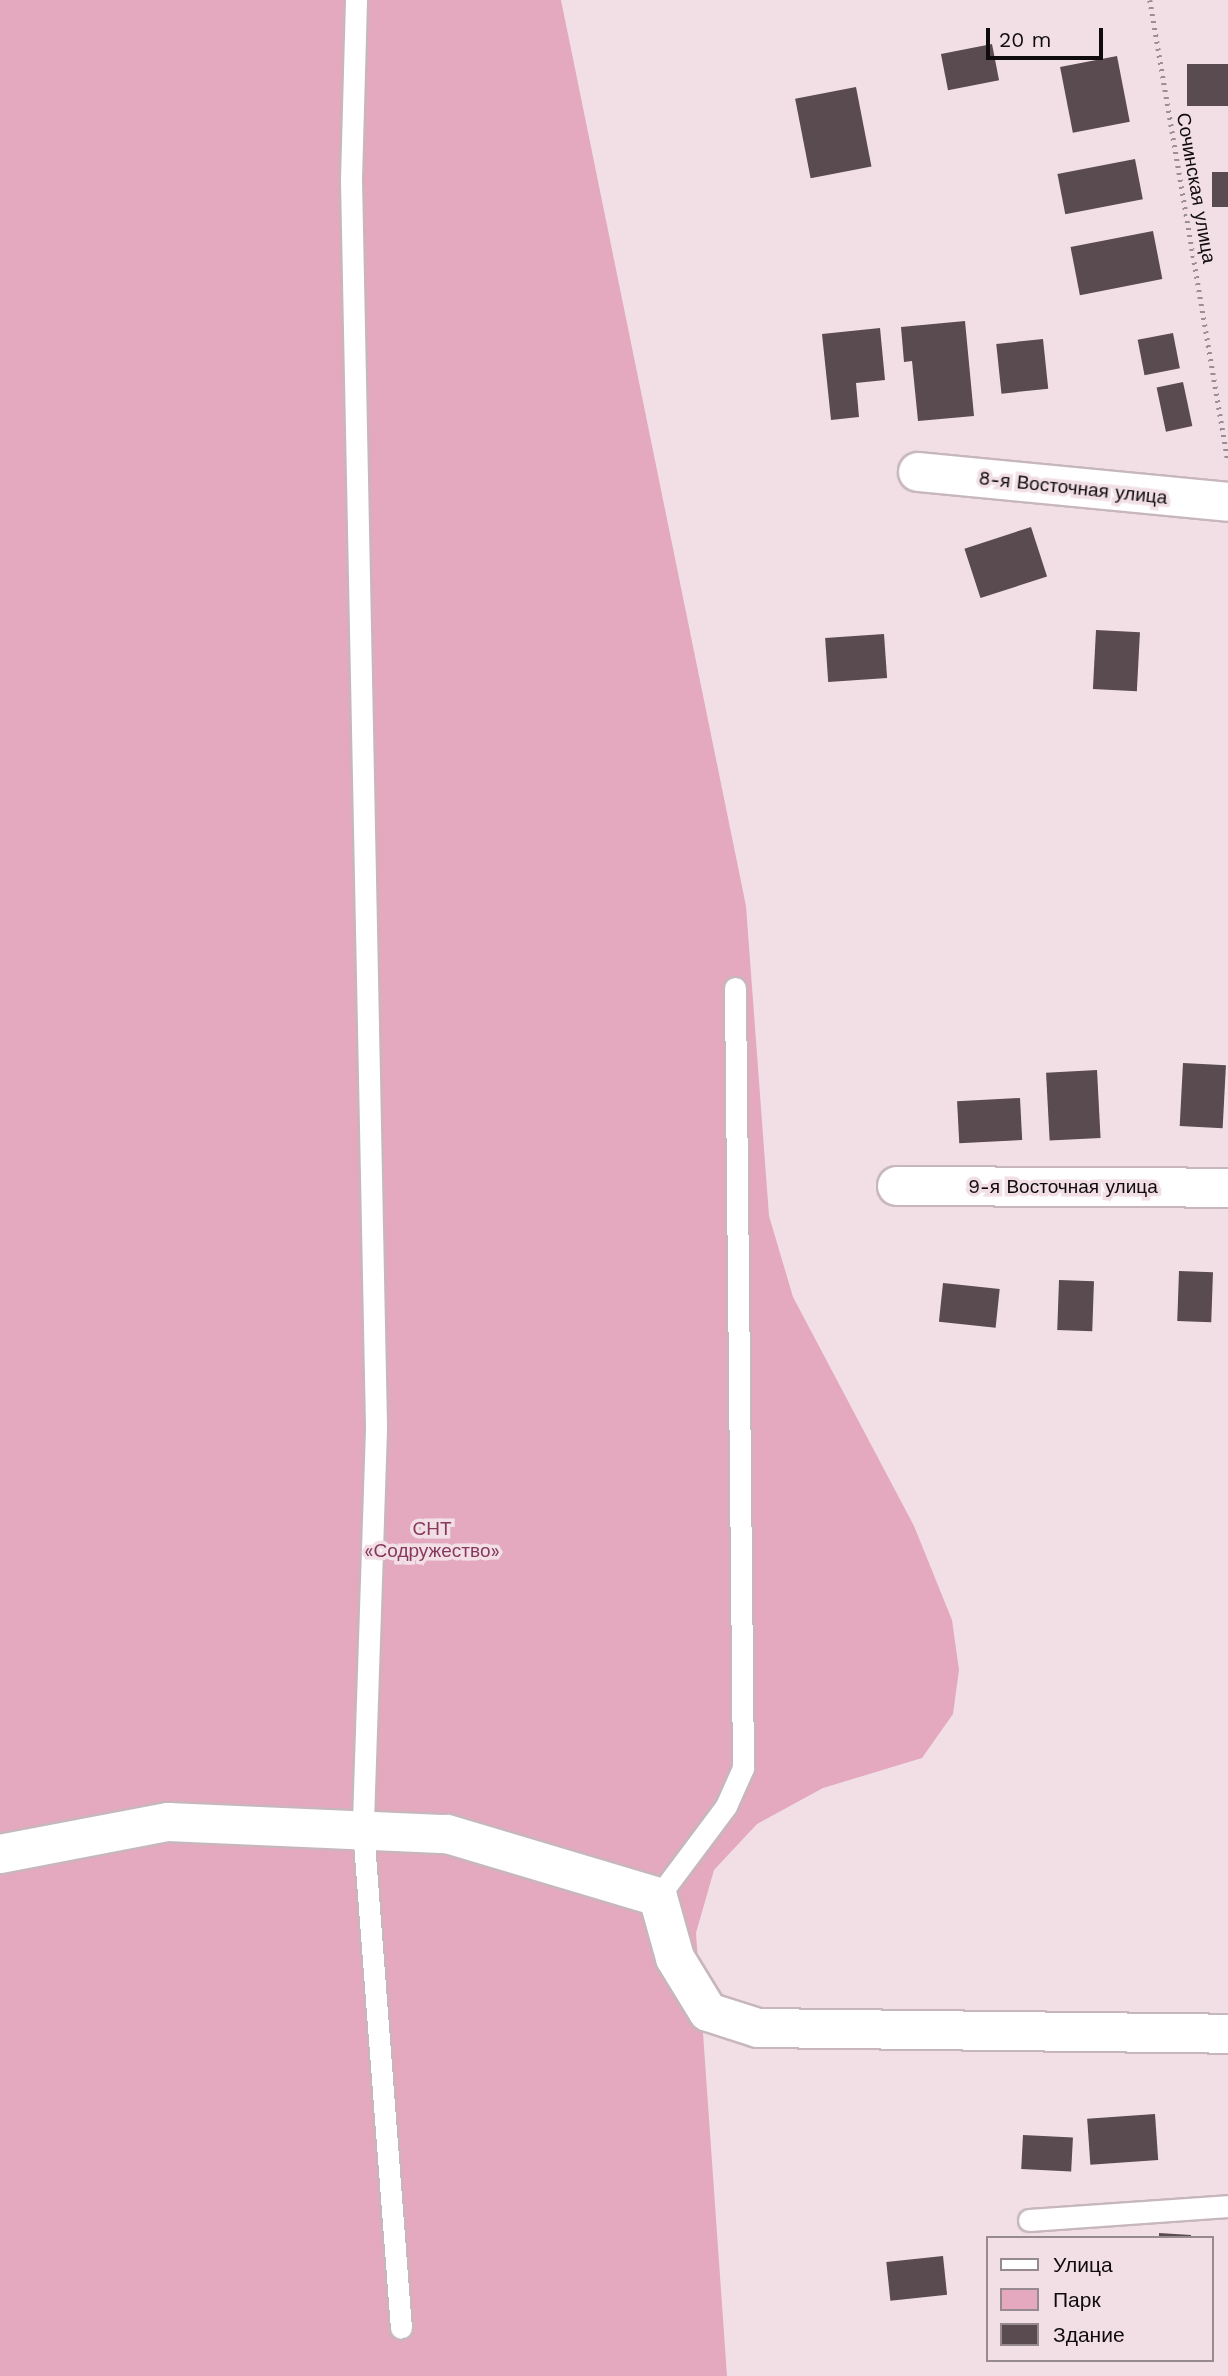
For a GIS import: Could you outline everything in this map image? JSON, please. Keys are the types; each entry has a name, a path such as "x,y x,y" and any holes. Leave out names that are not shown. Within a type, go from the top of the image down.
{"street":[{"name":"8-я Восточная улица","path":"918,472 1228,502"},
{"name":"9-я Восточная улица","path":"897,1186 1228,1188"},
{"path":"0,1854 168,1822 447,1834 658,1897 675,1958 708,2012 758,2028 1228,2034"}],"lane":[{"path":"356,0 351,208 376,1429 363,1829 401,2328"},
{"path":"658,1897 726,1806 743,1768 734,988"},
{"path":"1030,2220 1228,2206"}],"path":[{"name":"Сочинская улица","path":"1150,0 1228,463"}],"green space":[{"name":"СНТ «Содружество»","path":"0,0 561,0 746,906 769,1216 793,1297 914,1526 952,1620 959,1670 953,1714 922,1758 823,1788 757,1824 714,1870 696,1933 727,2376 0,2376"}],"building":[{"path":"992,44 999,80 948,90 941,54"},
{"path":"1117,56 1130,122 1073,133 1060,67"},
{"path":"1187,64 1228,64 1228,106 1187,106"},
{"path":"856,87 871,167 811,178 795,99"},
{"path":"1135,159 1143,199 1065,214 1057,174"},
{"path":"1212,172 1228,172 1228,207 1212,207"},
{"path":"1153,231 1162,279 1080,295 1071,247"},
{"path":"965,321 974,416 918,421 912,361 904,362 901,327"},
{"path":"880,328 885,380 856,383 859,417 831,420 822,334"},
{"path":"1173,333 1180,368 1145,375 1138,340"},
{"path":"1043,339 1048,389 1001,394 996,344"},
{"path":"1183,382 1192,426 1166,432 1157,388"},
{"path":"1031,527 1047,576 980,598 964,549"},
{"path":"1096,630 1140,632 1137,691 1093,689"},
{"path":"884,634 887,678 828,682 825,638"},
{"path":"1183,1063 1226,1065 1223,1128 1180,1126"},
{"path":"1097,1070 1101,1138 1050,1141 1046,1073"},
{"path":"1020,1098 1022,1140 959,1143 957,1101"},
{"path":"1179,1271 1213,1272 1211,1322 1177,1321"},
{"path":"1059,1280 1094,1281 1092,1331 1057,1330"},
{"path":"943,1283 1000,1289 996,1328 939,1322"},
{"path":"1155,2114 1158,2160 1090,2165 1087,2119"},
{"path":"1023,2135 1073,2138 1071,2172 1021,2169"},
{"path":"1159,2233 1191,2235 1191,2236 1159,2236"},
{"path":"943,2256 947,2295 890,2301 886,2262"}]}
